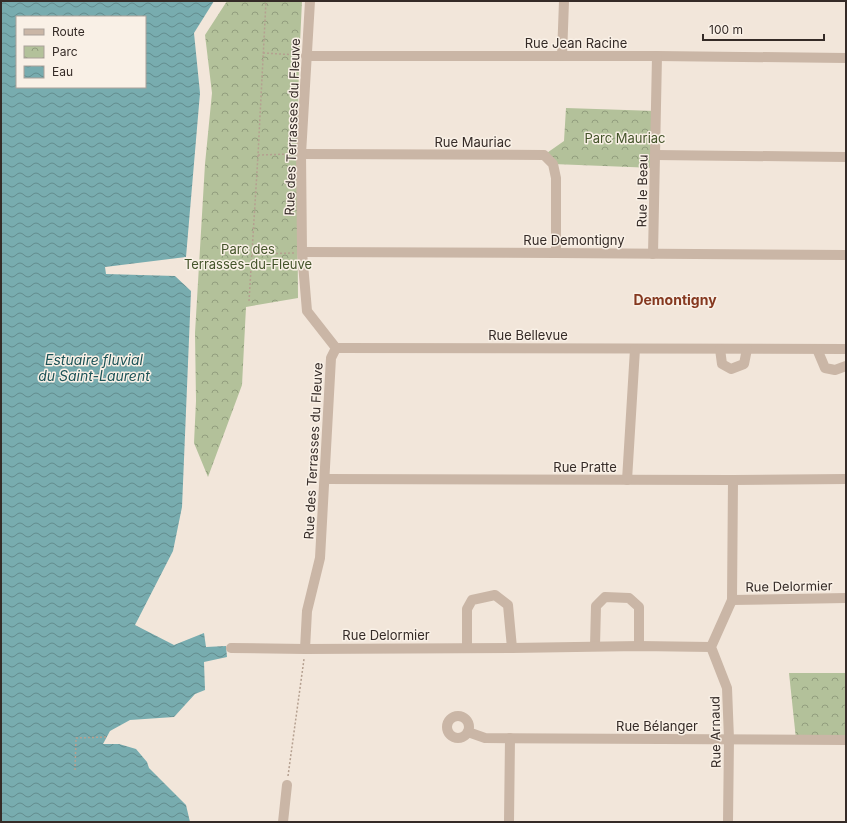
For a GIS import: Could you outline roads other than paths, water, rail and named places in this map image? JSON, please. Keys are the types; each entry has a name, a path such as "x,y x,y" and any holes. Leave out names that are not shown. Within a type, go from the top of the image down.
{"street":[{"name":"Rue des Terrasses du Fleuve","path":"305,649 307,611 320,558 331,358 336,348 307,311 302,252 301,154 310,1"},
{"path":"562,56 564,1"},
{"name":"Rue Jean Racine","path":"306,56 657,56 846,58"},
{"name":"Rue le Beau","path":"654,254 657,56"},
{"name":"Rue Mauriac","path":"301,154 544,156 553,164 556,178 556,253"},
{"path":"655,155 846,157"},
{"name":"Rue Demontigny","path":"302,252 846,256"},
{"name":"Rue Bellevue","path":"336,348 846,349"},
{"path":"627,480 635,349"},
{"path":"720,349 722,364 731,369 744,364 746,349"},
{"path":"817,349 825,368 835,370 846,366"},
{"name":"Rue Pratte","path":"325,479 846,479"},
{"path":"711,647 732,600 733,480"},
{"path":"467,647 467,609 472,600 495,595 508,605 512,648"},
{"path":"594,646 596,606 605,598 629,598 639,607 639,646"},
{"name":"Rue Delormier","path":"732,600 846,598"},
{"name":"Rue Delormier","path":"231,648 512,648 594,646 711,647"},
{"name":"Rue Arnaud","path":"711,647 727,688 729,739 728,822"},
{"name":"Rue Bélanger","path":"468,732 485,738 846,740"},
{"path":"509,822 510,738"},
{"path":"283,822 287,785"}],"water":[{"name":"Estuaire fluvial du Saint-Laurent","path":"1,1 214,1 194,33 200,93 186,257 105,267 106,274 175,276 191,291 182,507 173,551 135,625 174,645 204,633 206,647 226,646 227,657 204,662 205,690 195,694 174,717 130,720 110,731 103,744 119,744 136,749 147,762 149,768 186,805 190,822 1,822"}],"district":[{"name":"Demontigny","path":"675,299"}],"park label":[{"name":"Parc Mauriac","path":"625,138"},
{"name":"Parc des Terrasses-du-Fleuve","path":"248,256"}]}
